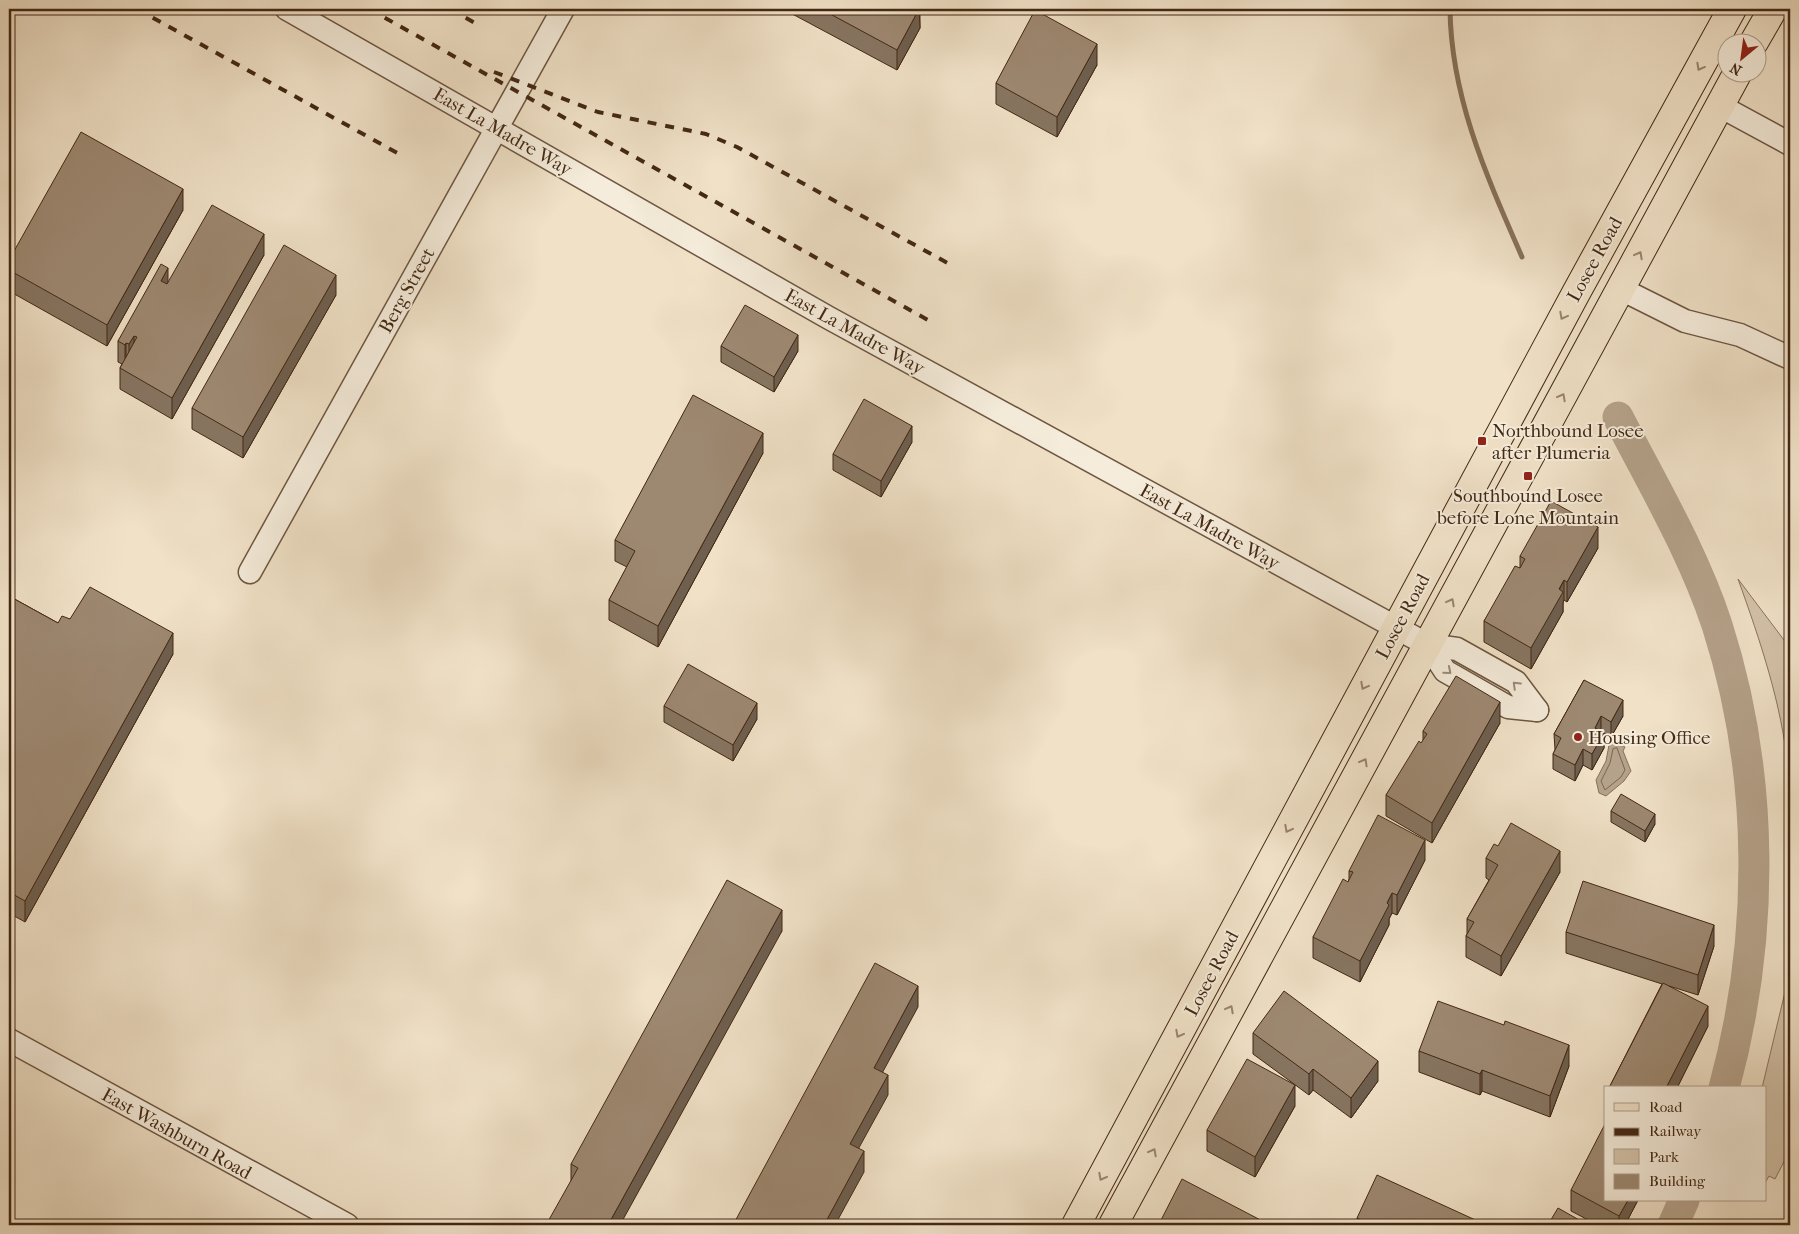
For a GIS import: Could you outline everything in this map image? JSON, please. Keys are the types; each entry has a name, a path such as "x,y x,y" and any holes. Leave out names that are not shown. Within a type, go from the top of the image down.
{"main road":[{"name":"Losee Road","path":"1076,1225 1396,627 1732,9"},
{"path":"1759,32 1772,9"},
{"name":"Losee Road","path":"1113,1225 1733,82"},
{"path":"1621,289 1611,270 1627,238 1638,179"}],"street":[{"name":"East La Madre Way","path":"286,9 497,127 829,318 1428,645"},
{"name":"Berg Street","path":"250,572 563,9"},
{"path":"1720,106 1790,144"},
{"path":"1621,289 1677,318 1708,328 1740,335 1766,345 1790,358"},
{"name":"East Washburn Road","path":"9,1040 347,1225"}],"green space":[{"path":"1738,579 1790,648 1790,800 1789,777 1781,721 1754,625"},
{"path":"1790,916 1790,1150 1775,1179 1769,1176 1766,1181 1766,1086 1762,1086 1785,992"}],"water":[{"path":"1613,741 1625,747 1623,751 1631,771 1624,781 1606,796 1599,793 1596,780 1606,761 1609,745"}],"building":[{"path":"821,9 919,9 897,50"},
{"path":"1035,10 1097,44 1057,117 996,83"},
{"path":"81,132 183,189 107,325 9,270 9,260"},
{"path":"212,205 264,234 172,398 120,368 137,337 134,336 129,344 126,343 125,345 118,341 161,264 168,268 161,281 167,284"},
{"path":"284,245 336,275 243,437 192,408"},
{"path":"745,305 798,335 774,377 721,346"},
{"path":"693,395 763,433 658,626 609,600 635,551 615,540"},
{"path":"864,399 912,426 881,481 833,454"},
{"path":"1551,501 1598,527 1567,582 1564,580 1559,589 1563,592 1531,648 1484,621 1515,566 1520,568 1525,559 1520,556"},
{"path":"90,587 173,633 25,901 9,892 9,596 58,623 62,616 70,619"},
{"path":"688,664 757,703 733,745 664,706"},
{"path":"1456,676 1500,702 1432,823 1386,795 1419,741 1421,743 1427,734 1423,731"},
{"path":"1584,680 1623,700 1611,722 1601,716 1595,728 1604,733 1592,754 1583,749 1575,765 1553,754 1561,738 1554,734"},
{"path":"1621,794 1655,814 1645,831 1611,811"},
{"path":"1378,815 1425,840 1397,895 1392,893 1387,903 1389,905 1360,961 1313,937 1343,879 1348,882 1353,872 1349,871"},
{"path":"1511,823 1560,851 1501,956 1466,936 1474,922 1467,919 1498,865 1486,858 1494,844 1498,846"},
{"path":"727,880 782,910 608,1225 546,1225 578,1168 571,1164"},
{"path":"1583,881 1714,925 1698,975 1566,932"},
{"path":"875,963 918,986 874,1068 888,1075 850,1144 864,1151 824,1225 733,1225"},
{"path":"1663,983 1708,1006 1667,1086 1610,1086"},
{"path":"1284,991 1378,1061 1351,1098 1313,1069 1309,1074 1253,1033"},
{"path":"1438,1001 1504,1025 1505,1021 1569,1045 1550,1096 1482,1070 1480,1074 1419,1051"},
{"path":"1247,1059 1295,1085 1255,1157 1207,1130"},
{"path":"1604,1126 1604,1202 1627,1202 1619,1216 1571,1190"},
{"path":"1377,1175 1482,1223 1481,1225 1372,1225 1357,1218"},
{"path":"1182,1179 1270,1225 1159,1224"},
{"path":"1558,1208 1588,1225 1553,1225 1549,1223"}],"waterway":[{"path":"1450,9 1452,42 1464,105 1484,167 1522,257"},
{"path":"1618,417 1672,519 1707,598 1717,625 1733,682 1744,739 1751,797 1754,856 1752,915 1747,973 1737,1031 1724,1086"},
{"path":"1673,1225 1683,1202"}],"railway":[{"path":"137,9 401,155"},
{"path":"369,9 928,320"},
{"path":"450,9 475,23"},
{"path":"494,72 598,112 706,134 737,147 953,266"}],"place":[{"name":"Northbound Losee after Plumeria","path":"1482,441"},
{"name":"Southbound Losee before Lone Mountain","path":"1528,476"},
{"name":"Housing Office","path":"1578,737"}]}
